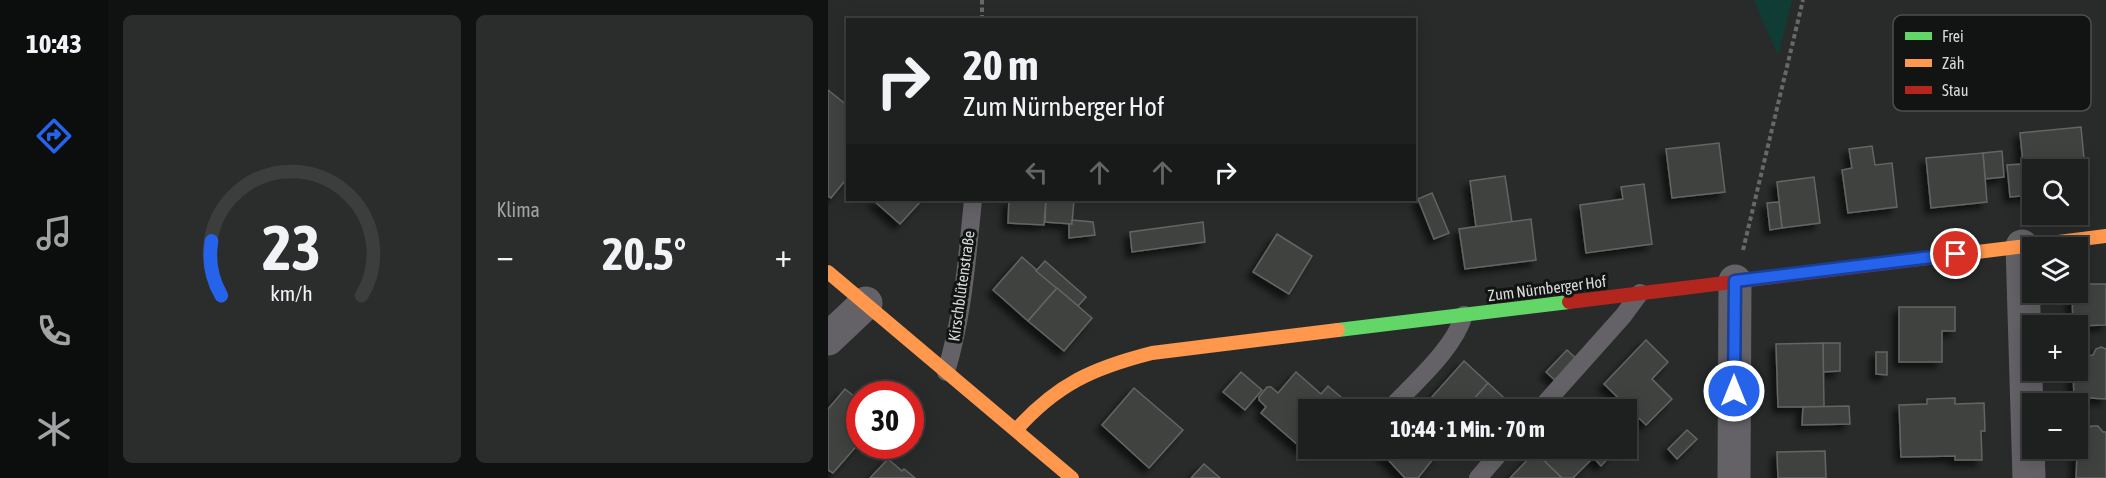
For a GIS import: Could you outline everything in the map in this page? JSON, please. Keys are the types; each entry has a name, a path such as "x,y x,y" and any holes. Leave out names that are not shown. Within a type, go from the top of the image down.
{"street":[{"name":"Zum Nürnberger Hof","path":"2088,238 2106,236"},
{"name":"Zum Nürnberger Hof","path":"1016,430 1041,403 1075,378 1113,362 1152,353 2022,246"},
{"name":"Kirschblütenstraße","path":"828,272 1072,478"},
{"path":"1734,478 1735,281"},
{"path":"828,339 866,303"},
{"path":"2024,303 2029,478"}],"lane":[{"name":"Kirschblütenstraße","path":"946,372 962,308 973,201"},
{"path":"1549,399 1623,316 1640,293"},
{"path":"1399,399 1451,343 1460,328 1464,315"},
{"path":"1478,478 1494,459"}],"path":[{"path":"982,0 982,18"},
{"path":"1735,281 1803,0"}],"green space":[{"path":"1754,0 1792,0 1778,56"}],"building":[{"path":"828,90 846,104 846,179 831,198 828,196"},
{"path":"2081,127 2084,159 2023,159 2020,133"},
{"path":"1719,143 1725,192 1672,198 1666,149"},
{"path":"1872,146 1875,165 1892,163 1897,207 1848,213 1842,170 1852,168 1849,149"},
{"path":"2002,151 2004,177 1985,179 1983,153"},
{"path":"1983,153 1987,202 1931,208 1926,158"},
{"path":"2022,164 2022,196 2010,197 2007,165"},
{"path":"1505,176 1512,222 1476,227 1470,181"},
{"path":"1814,177 1820,223 1782,228 1777,182"},
{"path":"1644,184 1652,244 1586,253 1580,205 1623,199 1621,187"},
{"path":"1432,193 1449,233 1434,239 1418,199"},
{"path":"874,201 921,201 900,224"},
{"path":"1009,201 1046,201 1044,225 1008,223"},
{"path":"1046,201 1074,201 1072,224 1045,222"},
{"path":"1779,202 1782,228 1770,230 1767,203"},
{"path":"1531,219 1536,260 1465,269 1459,229"},
{"path":"1072,220 1093,222 1095,235 1069,238 1069,224 1072,224"},
{"path":"1203,222 1205,242 1132,252 1130,232"},
{"path":"1277,234 1312,256 1289,294 1253,272"},
{"path":"1022,257 1057,288 1028,321 993,290"},
{"path":"1045,261 1086,297 1078,306 1036,271"},
{"path":"2088,284 2106,284 2106,325 2088,326 2088,315 2073,315 2072,303 2088,303"},
{"path":"1057,288 1092,318 1064,351 1028,321"},
{"path":"1899,307 1955,307 1955,331 1942,331 1942,362 1899,362"},
{"path":"1646,340 1668,362 1652,379 1672,399 1646,425 1637,416 1637,399 1619,399 1604,384"},
{"path":"1823,343 1840,343 1840,371 1823,372"},
{"path":"1823,343 1824,407 1778,407 1776,344"},
{"path":"2101,347 2106,349 2106,399 2088,398 2088,393 2074,393 2073,381 2088,381 2088,355 2093,355 2096,349"},
{"path":"1567,350 1579,361 1558,383 1546,372"},
{"path":"1876,352 1887,352 1887,375 1876,374"},
{"path":"1464,361 1488,383 1474,399 1431,398"},
{"path":"1241,372 1262,390 1245,410 1223,392"},
{"path":"1296,372 1321,394 1328,386 1343,399 1298,399 1298,445 1261,413 1266,407 1259,397 1267,387 1271,387 1278,393"},
{"path":"1488,383 1505,399 1474,399"},
{"path":"1134,388 1183,430 1149,468 1102,425"},
{"path":"846,390 846,458 833,473 828,470 828,409"},
{"path":"1955,398 1955,404 1984,403 1985,431 1981,431 1982,460 1955,460 1955,456 1901,457 1899,405 1927,404 1927,399"},
{"path":"1849,406 1850,424 1802,425 1803,407"},
{"path":"2091,426 2098,426 2106,432 2106,478 2076,478 2077,459 2088,459 2088,430"},
{"path":"1687,430 1697,439 1677,459 1668,449"},
{"path":"1825,451 1826,478 1778,478 1777,452"},
{"path":"888,459 915,478 870,478"},
{"path":"1387,459 1433,459 1418,478 1405,478"},
{"path":"1528,459 1542,459 1562,478 1510,478"},
{"path":"1542,459 1592,459 1573,478 1562,478"},
{"path":"1595,459 1608,459 1601,466"},
{"path":"1204,464 1220,478 1191,478"}],"traffic: fast":[{"path":"1338,330 1569,302"}],"traffic: slow":[{"path":"1945,256 2106,236"},
{"path":"828,272 1072,478"},
{"path":"1016,430 1061,389 1094,372 1131,359 1152,353 1338,330"}],"traffic: jam":[{"path":"1569,302 1945,256"}],"route":[{"path":"1734,391 1735,281 1956,254"}]}
